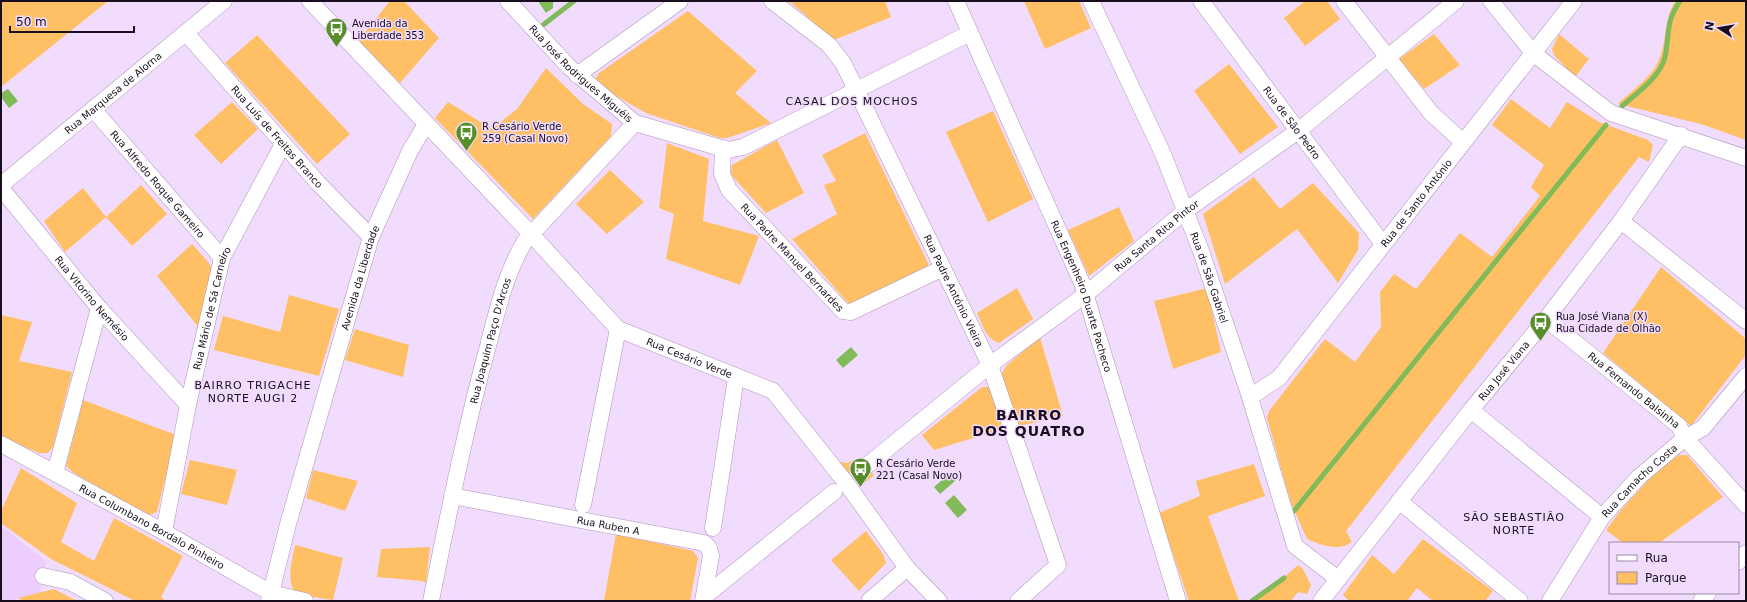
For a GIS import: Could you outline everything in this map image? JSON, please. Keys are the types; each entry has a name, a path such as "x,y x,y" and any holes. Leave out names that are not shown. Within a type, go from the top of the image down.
{"street":[{"name":"Rua Marquesa de Alorna","path":"1,186 224,1"},
{"path":"310,1 426,124"},
{"name":"Rua José Rodrigues Miguéis","path":"508,1 577,75 635,124 728,150 743,147 970,33"},
{"path":"577,75 680,1"},
{"name":"Rua Padre António Vieira","path":"772,1 829,45 843,63 990,365 1058,565 1018,601"},
{"name":"Rua Engenheiro Duarte Pacheco","path":"956,1 1082,283 1178,601"},
{"name":"Rua de São Gabriel","path":"1091,1 1163,154 1201,250 1250,397 1295,546 1338,579"},
{"name":"Rua de São Pedro","path":"1201,1 1383,244"},
{"path":"1344,1 1431,113 1463,142"},
{"name":"Rua Santa Rita Pintor","path":"704,599 990,365 1085,295 1185,211 1298,131 1456,1"},
{"path":"1492,1 1534,54 1612,113 1746,158"},
{"name":"Rua de Santo António","path":"1250,397 1279,378 1574,1"},
{"name":"Rua Luís de Freitas Branco","path":"186,33 318,183 371,237"},
{"name":"Rua Alfredo Roque Gameiro","path":"94,109 222,258"},
{"name":"Rua Cesário Verde","path":"426,124 531,234 618,329 736,378 773,391 846,483 907,568 939,601"},
{"name":"Avenida da Liberdade","path":"270,597 288,524 371,237 410,150 426,124"},
{"name":"Rua Joaquim Paço D'Arcos","path":"431,601 452,496 477,386 500,303 519,250 531,234 635,124"},
{"name":"Rua José Viana","path":"1328,599 1338,579 1471,410 1546,319 1621,221 1681,136"},
{"name":"Rua Mário de Sá Carneiro","path":"164,532 188,406 222,258 283,144"},
{"name":"Rua Padre Manuel Bernardes","path":"723,148 722,174 729,190 843,311 851,312 943,268"},
{"name":"Rua Vitorino Nemésio","path":"1,186 99,308 188,406"},
{"path":"1621,221 1746,320"},
{"path":"56,473 99,308"},
{"name":"Rua Fernando Balsinha","path":"1546,319 1679,426 1685,438 1746,505"},
{"path":"583,505 618,329"},
{"name":"Rua Camacho Costa","path":"1550,601 1602,517 1639,477 1685,438 1703,428 1746,376"},
{"path":"712,528 736,378"},
{"path":"1471,410 1602,517"},
{"name":"Rua Columbano Bordalo Pinheiro","path":"1,444 164,532 270,597 305,601"},
{"name":"Rua Ruben A","path":"452,496 704,543 709,548 711,556 704,599"},
{"path":"1399,501 1520,601"},
{"path":"1739,561 1746,553"},
{"path":"868,601 907,568"},
{"path":"43,576 70,582 105,601"}],"shaded area":[{"path":"538,1 555,1 553,3 553,8 546,13"},
{"path":"8,89 18,101 9,108 1,97 1,93"},
{"path":"851,347 858,355 843,368 836,360"},
{"path":"949,474 955,481 940,494 934,487"},
{"path":"954,495 967,510 958,518 945,503"},
{"path":"1,526 46,561 40,593 8,601 1,601"}],"green space":[{"path":"1,1 108,1 1,87"},
{"path":"390,1 404,1 439,38 400,83 358,41"},
{"path":"789,1 885,1 891,17 834,40"},
{"path":"1024,1 1079,1 1091,28 1045,49"},
{"path":"1305,1 1327,1 1340,19 1305,46 1284,18"},
{"path":"1675,1 1746,1 1746,140 1701,124 1618,104 1648,77 1657,64 1662,50 1671,8"},
{"path":"688,11 757,71 735,93 771,123 727,138 720,138 646,113 597,85 595,80 599,73"},
{"path":"1434,34 1460,65 1424,89 1399,59"},
{"path":"1559,34 1589,59 1575,77 1554,55 1552,49"},
{"path":"257,35 350,134 317,164 225,63"},
{"path":"1229,64 1278,127 1240,154 1194,91"},
{"path":"546,68 583,104 612,124 611,136 533,219 435,118 448,102 492,129 517,109"},
{"path":"1511,99 1550,128 1567,102 1599,122 1648,140 1653,145 1649,162 1639,157 1346,531 1352,542 1341,547 1335,547 1307,539 1290,501 1267,418 1269,411 1325,339 1355,362 1381,327 1380,292 1394,274 1416,289 1460,233 1492,257 1540,196 1531,187 1544,165 1492,125"},
{"path":"232,102 258,129 221,164 194,135"},
{"path":"993,111 1033,199 988,222 946,132"},
{"path":"865,133 928,263 928,266 852,303 848,303 792,239 837,214 824,185 836,181 822,155"},
{"path":"777,140 804,193 766,213 732,176 731,171 732,165"},
{"path":"667,143 709,159 703,221 759,236 740,285 666,259 674,214 659,208"},
{"path":"610,170 644,202 607,234 576,204"},
{"path":"1254,177 1280,209 1313,183 1359,233 1358,250 1338,283 1297,229 1225,284 1203,214"},
{"path":"141,185 167,214 132,246 106,217"},
{"path":"83,188 106,217 65,252 44,221"},
{"path":"1119,207 1134,241 1089,276 1068,230"},
{"path":"192,244 209,263 213,273 199,328 157,276"},
{"path":"1661,267 1746,339 1746,355 1691,426 1603,353"},
{"path":"1017,288 1033,319 999,343 990,338 987,334 977,313"},
{"path":"1207,288 1221,352 1173,369 1154,301"},
{"path":"289,295 339,309 319,376 214,350 223,316 280,332"},
{"path":"1,315 32,322 19,361 72,372 53,447 48,453 39,453 1,436"},
{"path":"355,329 409,345 403,377 345,360"},
{"path":"1040,337 1063,416 1015,427 1001,375 1006,366"},
{"path":"982,387 990,387 1003,429 934,450 922,435"},
{"path":"83,400 176,435 157,512 147,516 74,473 66,466"},
{"path":"1679,455 1687,455 1723,497 1660,542 1622,542 1606,530 1621,510 1661,466"},
{"path":"859,458 863,462 848,474 842,468 840,462 847,463"},
{"path":"190,460 237,470 227,505 181,494"},
{"path":"1254,464 1265,496 1208,516 1239,601 1189,601 1159,513 1200,496 1196,481"},
{"path":"21,468 77,503 61,542 94,561 114,518 183,556 161,597 166,601 135,601 51,559 1,523 1,511"},
{"path":"869,468 874,475 860,487 854,479"},
{"path":"313,470 358,481 345,511 306,498"},
{"path":"866,531 883,554 886,563 859,591 831,560"},
{"path":"616,534 693,551 698,558 690,601 604,601"},
{"path":"1423,539 1493,591 1485,601 1433,601 1417,588 1407,601 1349,601 1343,595 1372,555 1394,574"},
{"path":"295,545 343,558 333,600 306,596 294,590 291,585 290,571"},
{"path":"430,547 426,583 422,581 377,577 381,549"},
{"path":"1298,565 1303,569 1311,585 1307,594 1298,592 1291,601 1257,601"},
{"path":"54,589 77,601 24,601 18,598"}],"waterway":[{"path":"543,25 574,1"},
{"path":"1622,106 1653,78 1663,64 1670,22 1680,1"},
{"path":"1294,511 1606,125"},
{"path":"1252,601 1284,578"}],"place":[{"name":"Avenida da Liberdade 353","path":"336,48"},
{"name":"R Cesário Verde 259 (Casal Novo)","path":"467,152"},
{"name":"Rua José Viana (X) Rua Cidade de Olhão","path":"1540,342"},
{"name":"R Cesário Verde 221 (Casal Novo)","path":"860,488"}],"district":[{"name":"CASAL DOS MOCHOS","path":"852,101"},
{"name":"BAIRRO TRIGACHE NORTE AUGI 2","path":"253,391"},
{"name":"BAIRRO DOS QUATRO","path":"1029,424"},
{"name":"SÃO SEBASTIÃO NORTE","path":"1514,523"}]}
